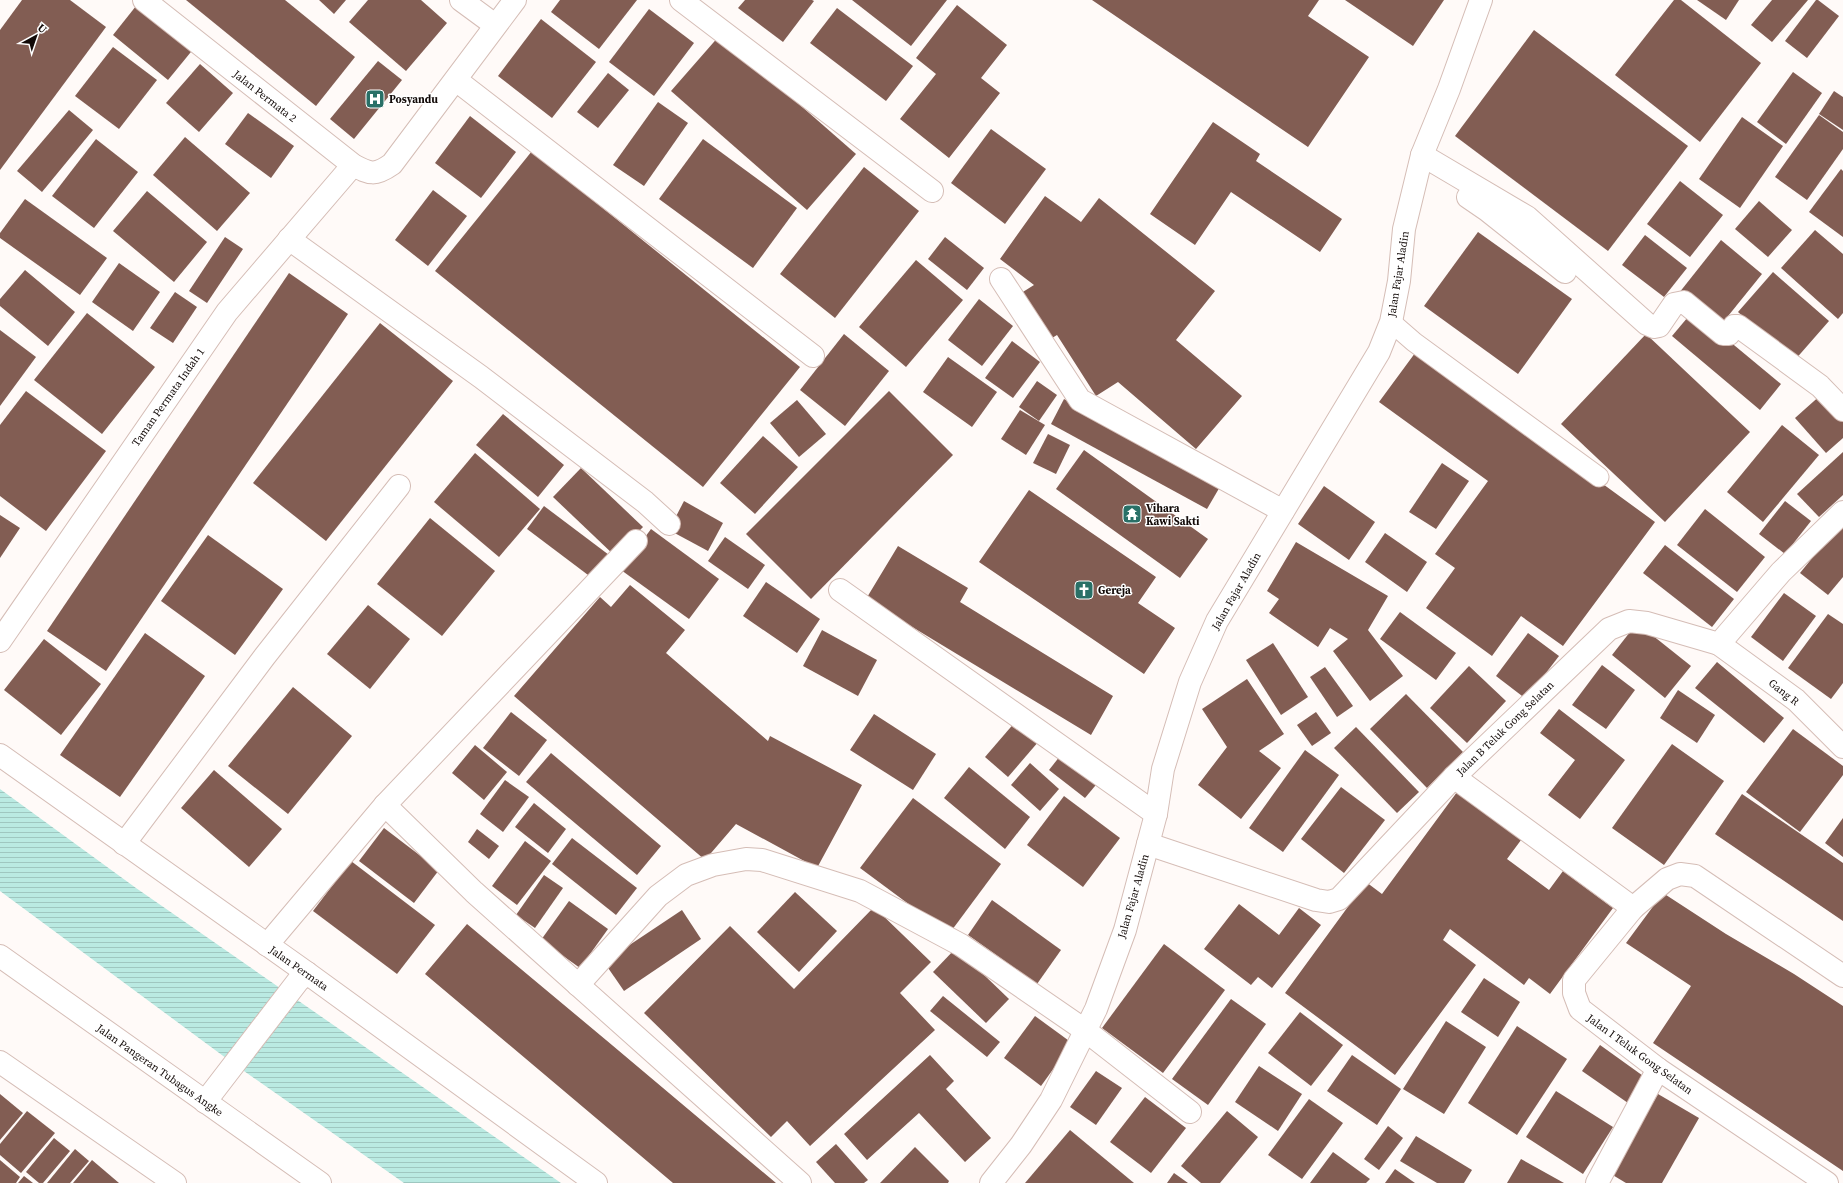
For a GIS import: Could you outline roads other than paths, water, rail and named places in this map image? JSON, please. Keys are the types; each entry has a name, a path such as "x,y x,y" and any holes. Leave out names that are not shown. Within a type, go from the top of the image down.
{"street":[{"name":"Jalan Permata 2","path":"144,0 353,165 370,174 382,171 392,164 456,80"},
{"path":"461,0 495,25"},
{"path":"514,0 456,80 813,356"},
{"path":"681,0 932,191"},
{"name":"Jalan Fajar Aladin","path":"991,1183 1021,1145 1052,1100 1086,1031 1118,952 1156,814 1163,769 1190,682 1217,622 1283,511 1312,467 1379,352 1390,322 1399,281 1404,229 1421,161 1481,0"},
{"path":"1421,161 1487,210 1565,272"},
{"path":"1421,161 1528,217 1647,324 1654,327 1660,326 1674,304 1684,302 1723,334 1729,334 1734,326 1738,326 1820,386 1843,410"},
{"name":"Taman Permata Indah 1","path":"0,642 227,312 353,165"},
{"path":"289,239 481,377 645,502 669,524"},
{"path":"1001,279 1080,400 1283,511"},
{"path":"124,844 265,656 399,486"},
{"path":"1719,644 1781,572 1843,512"},
{"path":"267,944 385,804 636,541"},
{"path":"840,590 1156,814"},
{"name":"Jalan B Teluk Gong Selatan","path":"1148,844 1316,900 1329,902 1339,899 1454,777 1609,629 1629,621 1647,623 1719,644"},
{"name":"Gang R","path":"1719,644 1796,700 1843,747"},
{"name":"Jalan Permata","path":"0,755 267,944 302,977 596,1183"},
{"path":"1454,777 1633,908"},
{"path":"385,804 474,892 800,1183"},
{"path":"578,985 658,896 686,875 713,865 746,859 762,860 860,891 961,945 1086,1031 1190,1112"},
{"name":"Jalan I Teluk Gong Selatan","path":"1827,1183 1658,1069 1580,1009 1574,993 1574,980 1633,908 1667,879 1680,874 1695,876 1843,976"},
{"name":"Jalan Pangeran Tubagus Angke","path":"0,956 210,1095 320,1183"},
{"path":"210,1095 302,977"},
{"path":"0,1062 175,1183"},
{"path":"1597,1183 1658,1069"}],"lane":[{"path":"1390,322 1414,342 1599,477"}],"water":[{"path":"0,789 136,888 561,1183 404,1183 234,1064 0,891"}],"place":[{"name":"Posyandu","path":"375,99"},
{"name":"Vihara Kawi Sakti","path":"1132,514"},
{"name":"Gereja","path":"1084,590"}]}
